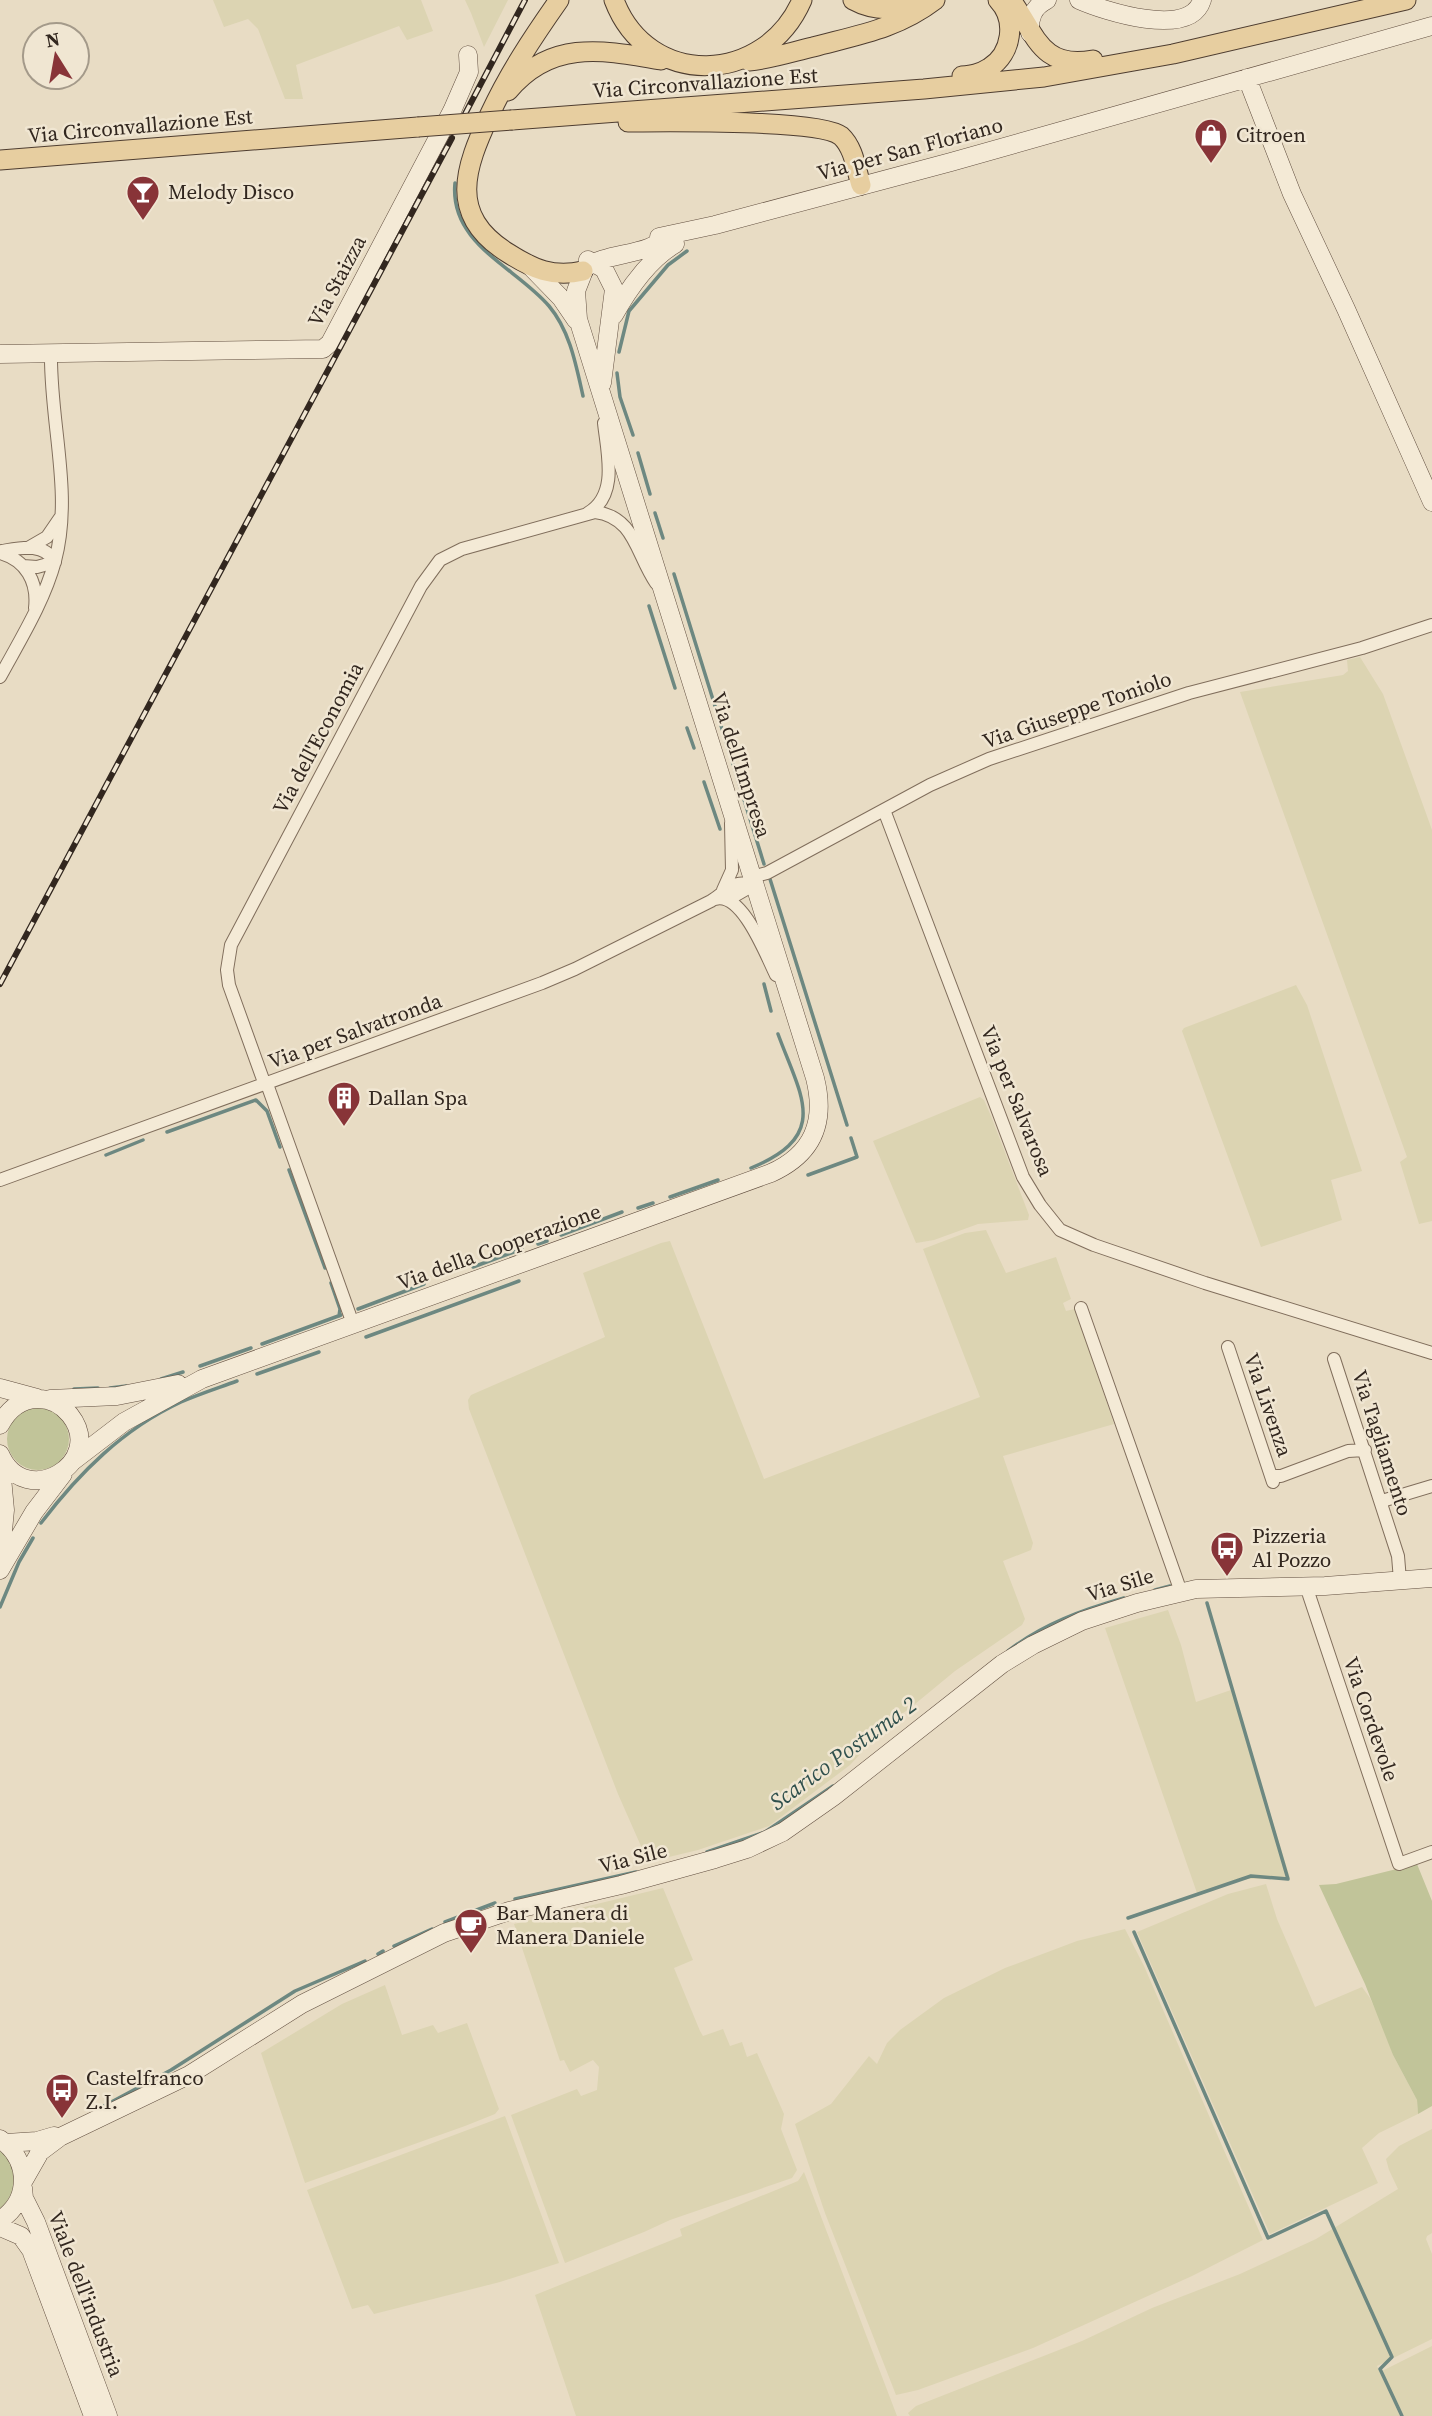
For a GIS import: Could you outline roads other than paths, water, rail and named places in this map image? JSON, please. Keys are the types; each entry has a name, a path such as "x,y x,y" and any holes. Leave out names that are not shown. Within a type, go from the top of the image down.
{"main road":[{"path":"559,0 519,59 490,114 476,143 466,185 472,216 485,235 502,249 526,263 549,266 590,264"},
{"path":"614,0 622,19 639,40 661,56 678,62"},
{"path":"734,62 753,54 776,37 802,0"},
{"path":"853,0 867,6 886,9 907,6 921,0"},
{"path":"490,114 524,75 545,61 567,54 607,50 706,66 771,58 889,27 910,18 935,0"},
{"path":"857,94 897,84 972,75 989,68 1004,52 1010,34 1008,15 998,0"},
{"path":"1011,0 1039,45 1049,53 1072,61 1170,49 1180,52"},
{"name":"Via Circonvallazione Est","path":"0,160 1034,79 1180,52 1406,0"},
{"path":"519,120 569,124 636,122 820,128 836,133 847,143 861,185"}],"street":[{"path":"1030,33 1032,14 1037,6 1047,0"},
{"path":"1068,0 1136,19 1156,20 1188,15 1196,10 1202,0"},
{"name":"Via per San Floriano","path":"590,264 715,225 978,155 1432,26"},
{"name":"Via Staizza","path":"0,355 323,349 330,343 452,111 469,72 468,55"},
{"path":"1247,78 1292,194 1432,502"},
{"path":"610,324 639,277 663,252 681,237 715,225"},
{"name":"Via dell'Impresa","path":"526,263 561,298 579,326"},
{"name":"Via dell'Impresa","path":"603,395 602,374 614,289 607,272 590,264 575,294 579,326 603,395 819,1095 817,1125 805,1149"},
{"path":"0,677 46,588 55,562 61,515 61,482 51,354"},
{"path":"587,513 600,501 608,479 603,395"},
{"path":"587,513 608,514 625,525 647,570 663,594"},
{"name":"Via dell'Economia","path":"353,1324 229,985 231,945 416,594 432,569 450,554 587,513"},
{"path":"27,548 47,537 61,515"},
{"path":"0,552 27,548 43,551 55,562"},
{"path":"0,552 23,566 34,584 35,611"},
{"path":"23,566 37,567 55,562"},
{"name":"Via Giuseppe Toniolo","path":"754,881 930,785 989,759 1111,717 1273,669 1362,648 1432,625"},
{"path":"732,809 732,870 720,895 737,906 746,916 787,990"},
{"name":"Via per Salvarosa","path":"884,810 1023,1177 1060,1230 1094,1245 1205,1283 1432,1353"},
{"name":"Via per Salvatronda","path":"0,1180 542,983 575,969 720,895 738,883 754,881"},
{"name":"Via della Cooperazione","path":"42,1399 123,1395 202,1379 771,1172 792,1162 805,1149"},
{"name":"Via Sile","path":"1081,1308 1181,1592"},
{"name":"Via Livenza","path":"1228,1347 1272,1479 1348,1451 1365,1450"},
{"name":"Via Tagliamento","path":"1334,1359 1382,1502 1398,1556 1400,1580"},
{"name":"Via della Cooperazione","path":"0,1570 34,1512 71,1464 124,1422 202,1379"},
{"path":"0,1388 64,1408 76,1425 78,1447 71,1464 49,1479 33,1480 11,1470 0,1455"},
{"path":"0,1425 15,1406 29,1400 42,1399"},
{"path":"0,1455 5,1510 0,1562"},
{"path":"1382,1502 1432,1486"},
{"name":"Via Sile","path":"3,2141 37,2141 72,2130 189,2075 302,2004 451,1930 509,1911 700,1864 739,1852 770,1838 833,1797 982,1679 1024,1650 1094,1616 1181,1592 1215,1588 1308,1586 1432,1577"},
{"name":"Via Cordevole","path":"1308,1586 1399,1864 1432,1852"},
{"name":"Via Sile","path":"0,2220 15,2207 23,2184 40,2152 72,2130"},
{"name":"Viale dell'industria","path":"3,2141 20,2162 24,2199 36,2222 108,2416"},
{"name":"Viale dell'industria","path":"0,2227 21,2236 31,2250 93,2416"}],"waterway":[{"path":"455,183 456,204 473,238 487,253 535,292 556,316 571,349 583,396"},
{"path":"619,352 629,311 668,265 687,251"},
{"path":"617,373 620,397 633,435"},
{"path":"638,453 650,494"},
{"path":"655,513 663,538"},
{"path":"674,574 764,864"},
{"path":"649,606 675,688"},
{"path":"687,728 694,748"},
{"path":"704,782 720,829"},
{"path":"770,879 847,1125"},
{"path":"764,984 771,1011"},
{"path":"751,1168 776,1155 792,1142 801,1128 801,1095 778,1034"},
{"path":"167,1132 256,1100 267,1111 280,1147"},
{"path":"808,1175 857,1157 851,1138"},
{"path":"106,1155 143,1140"},
{"path":"289,1170 325,1268"},
{"path":"670,1197 718,1180"},
{"path":"638,1208 653,1203"},
{"path":"561,1235 622,1212"},
{"path":"538,1244 547,1241"},
{"path":"473,1267 522,1249"},
{"path":"366,1337 519,1281"},
{"path":"331,1283 340,1309 339,1316"},
{"path":"358,1309 424,1284"},
{"path":"262,1344 341,1315"},
{"path":"200,1366 251,1348"},
{"path":"257,1374 319,1352"},
{"path":"161,1379 183,1372"},
{"path":"41,1523 87,1470 140,1425 181,1402 237,1381"},
{"path":"110,1388 126,1386"},
{"path":"74,1389 98,1388"},
{"path":"0,1607 19,1562 33,1538"},
{"name":"Scarico Postuma 2","path":"1155,1590 1170,1586"},
{"name":"Scarico Postuma 2","path":"1008,1651 1021,1641 1063,1619 1124,1598"},
{"name":"Scarico Postuma 2","path":"1128,1918 1251,1876 1288,1879 1207,1603"},
{"name":"Scarico Postuma 2","path":"707,1852 765,1832 833,1786"},
{"name":"Scarico Postuma 2","path":"515,1899 636,1872"},
{"name":"Scarico Postuma 2","path":"445,1922 495,1903"},
{"name":"Scarico Postuma 2","path":"394,1946 432,1929"},
{"name":"Scarico Postuma 2","path":"1134,1932 1268,2238 1326,2211 1392,2357 1380,2369 1402,2416"},
{"name":"Scarico Postuma 2","path":"378,1954 383,1951"},
{"name":"Scarico Postuma 2","path":"102,2107 171,2070 295,1991 365,1961"}],"railway":[{"path":"465,114 525,0"},
{"path":"0,984 452,138"}],"place":[{"name":"Citroen","path":"1211,165"},
{"name":"Melody Disco","path":"143,222"},
{"name":"Dallan Spa","path":"344,1128"},
{"name":"Pizzeria Al Pozzo","path":"1227,1578"},
{"name":"Bar Manera di Manera Daniele","path":"471,1955"},
{"name":"Castelfranco Z.I.","path":"62,2120"}]}
